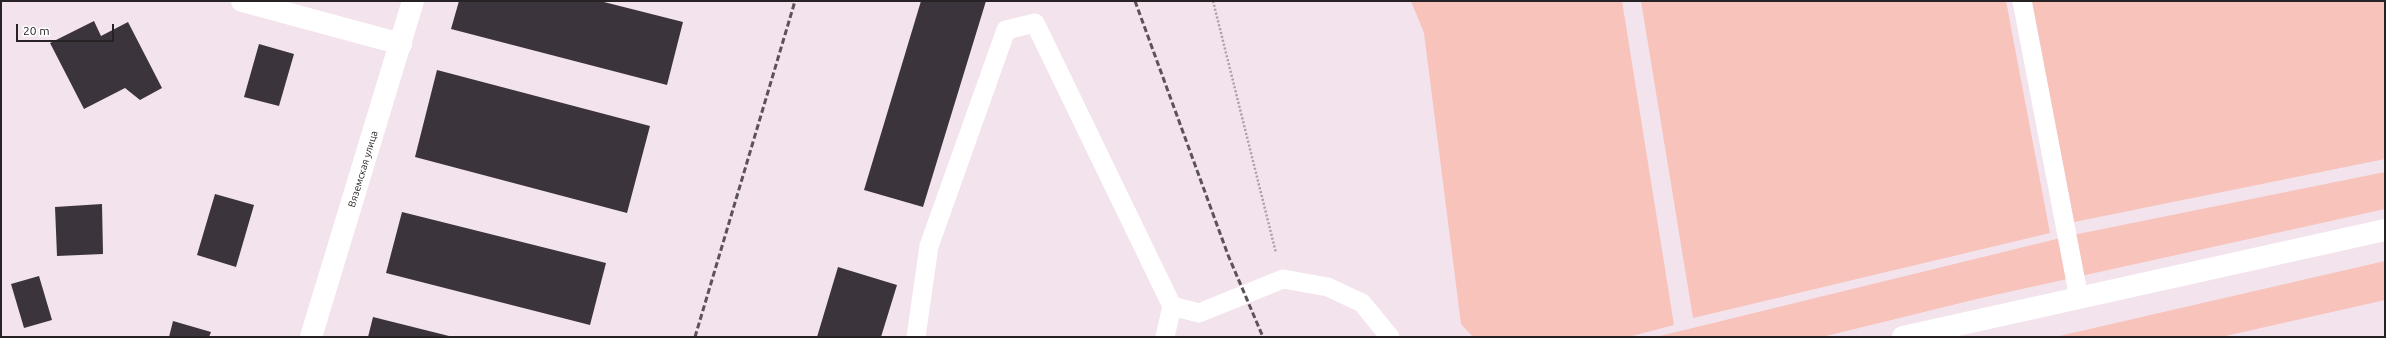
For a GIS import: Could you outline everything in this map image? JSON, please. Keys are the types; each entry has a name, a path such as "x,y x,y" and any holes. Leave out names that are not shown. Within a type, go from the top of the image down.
{"main road":[{"path":"242,1 401,44"},
{"name":"Вяземская улица","path":"311,337 413,1"},
{"path":"1902,337 2385,230"}],"lane":[{"path":"2022,1 2079,298"},
{"path":"916,337 929,246 1006,30 1035,23 1172,306 1165,337"},
{"path":"1172,306 1199,313 1283,279 1328,287 1362,303 1390,337"}],"path":[{"path":"1213,1 1283,279"}],"shaded area":[{"path":"1411,1 1622,1 1674,325 1628,337 1473,337 1461,324 1424,33"},
{"path":"1641,1 2006,1 2050,233 1693,318"},
{"path":"2032,1 2385,1 2385,159 2074,222"},
{"path":"2385,172 2385,209 1981,298 1822,337 1656,337 2073,235"},
{"path":"2385,261 2385,300 2221,337 2055,337"}],"building":[{"path":"459,1 600,1 683,22 667,85 451,29"},
{"path":"921,1 986,1 923,207 864,190"},
{"path":"94,21 101,36 128,22 162,88 140,100 125,88 84,109 50,43"},
{"path":"259,44 294,54 279,106 244,97"},
{"path":"437,70 650,126 627,213 415,157"},
{"path":"215,194 254,205 236,267 197,255"},
{"path":"102,204 103,254 57,256 55,207"},
{"path":"402,212 606,263 590,325 386,273"},
{"path":"838,267 897,285 881,337 817,337"},
{"path":"39,276 52,320 24,328 11,284"},
{"path":"373,317 449,336 449,337 368,337"},
{"path":"173,321 211,332 209,337 169,337"}],"railway":[{"path":"695,337 795,1"},
{"path":"1135,1 1228,255 1263,337"}]}
